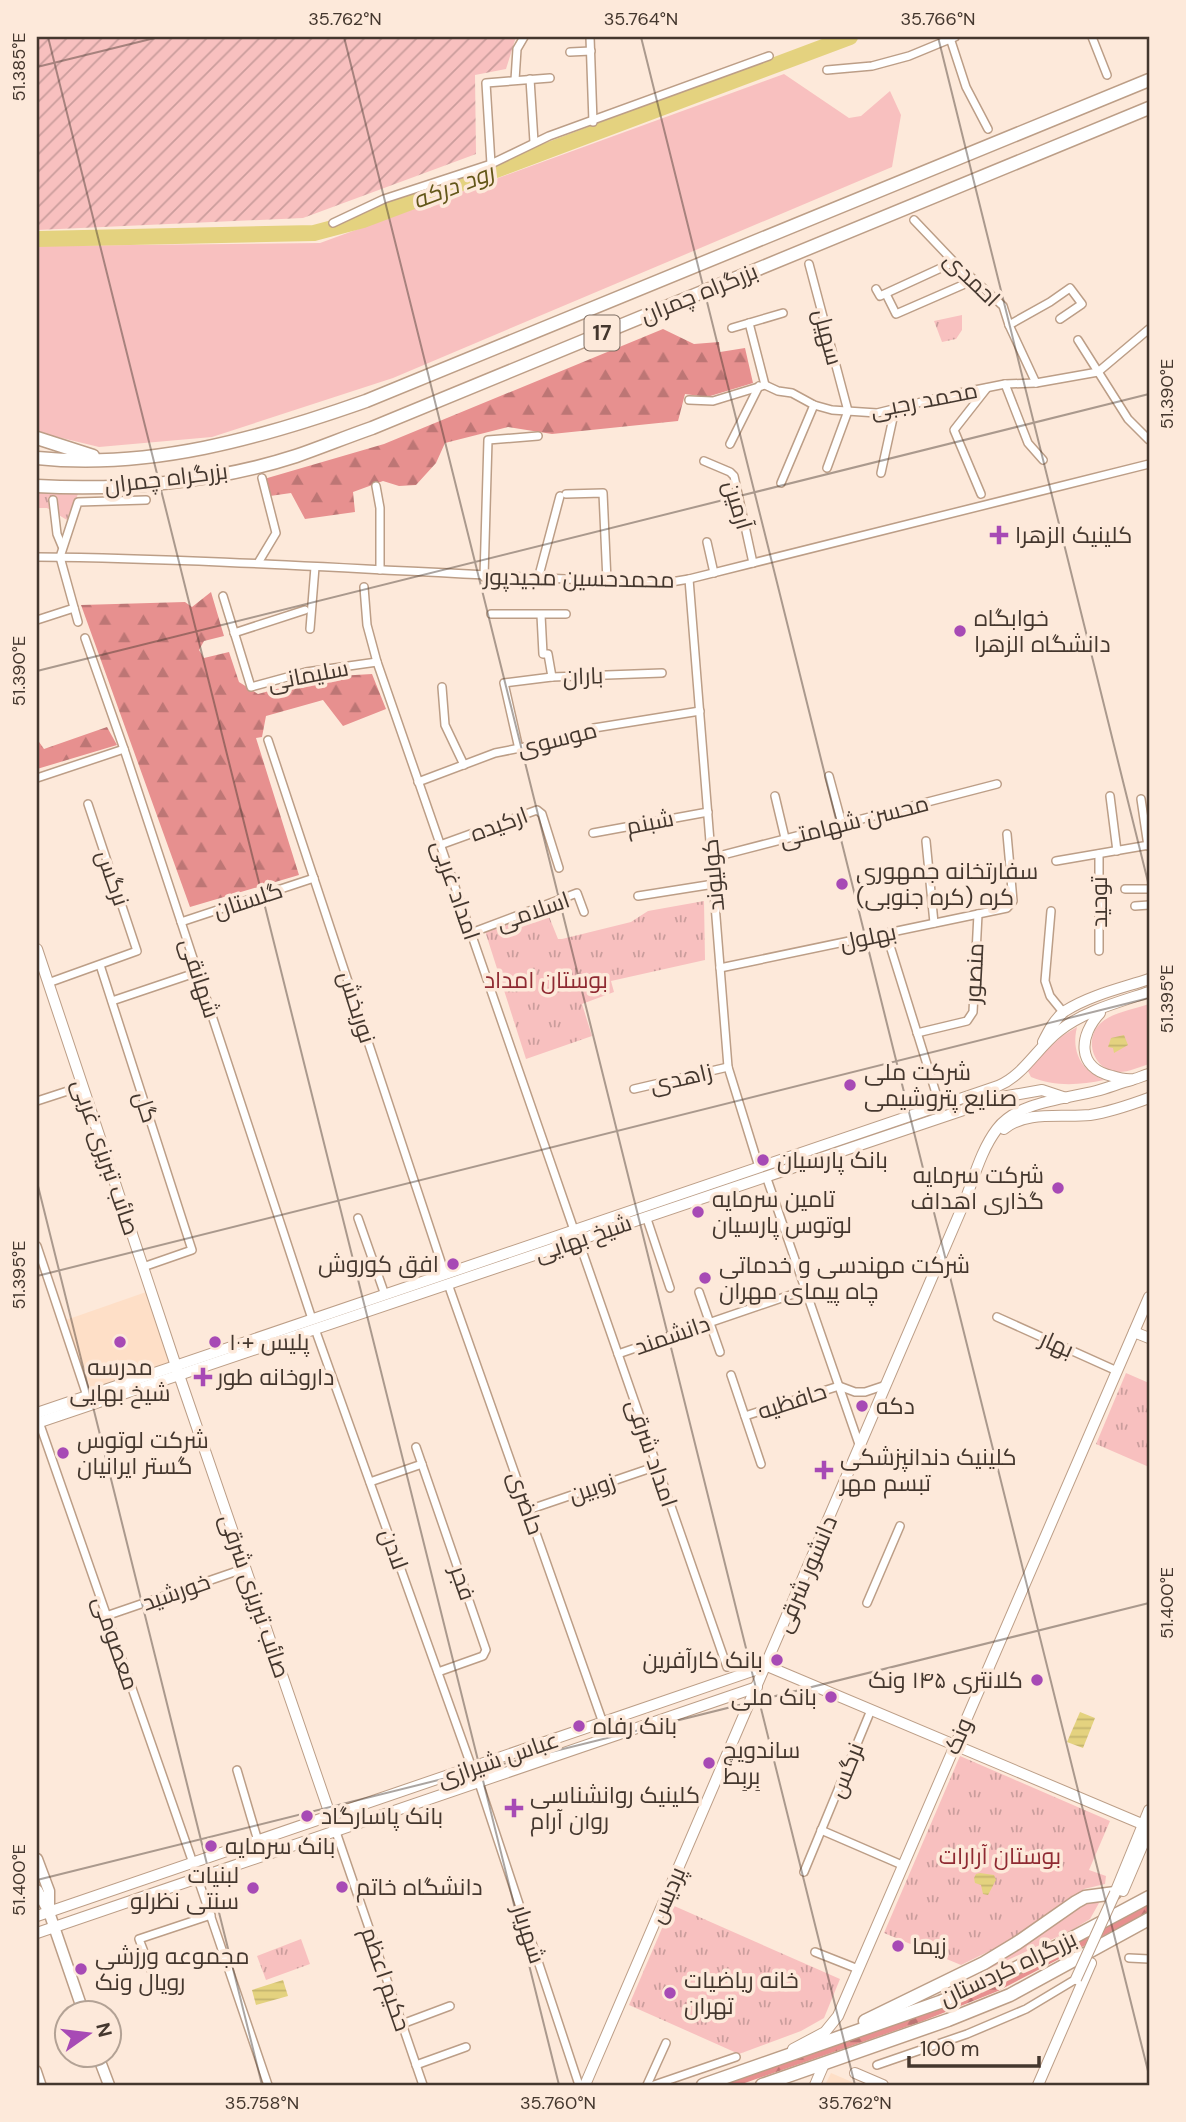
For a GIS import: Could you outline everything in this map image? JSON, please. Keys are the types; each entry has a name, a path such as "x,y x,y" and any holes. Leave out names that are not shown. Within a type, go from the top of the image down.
{"highway":[{"name":"بزرگراه چمران","path":"37,457 99,459 158,455 241,440 366,401 1149,80"},
{"name":"بزرگراه چمران","path":"37,486 132,486 175,481 294,457 384,423 1149,108"},
{"path":"37,438 99,459"},
{"path":"844,2035 872,2017 984,1963 1085,1897 1115,1900"},
{"name":"بزرگراه کردستان","path":"703,2085 940,2002 1001,1976 1149,1897"},
{"name":"بزرگراه کردستان","path":"762,2085 948,2020 1010,1995 1149,1919"}],"main road":[{"name":"صائب تبریزی غربی","path":"37,949 178,1371"},
{"path":"1041,1046 1048,1031 1063,1012 1098,996 1149,979"},
{"name":"شیخ بهایی","path":"763,1172 1006,1082 1019,1073 1041,1046 1061,1029 1105,1007 1149,992"},
{"path":"1105,1007 1086,1032 1086,1055 1093,1066 1103,1074 1132,1080"},
{"name":"شیخ بهایی","path":"38,1419 576,1234 1002,1097 1042,1090 1066,1098 1149,1074"},
{"name":"دانشور شرقی","path":"767,1666 964,1203 985,1147 998,1127 1011,1114 1066,1098"},
{"path":"964,1203 975,1191 990,1150 1005,1127 1016,1120 1091,1115 1149,1098"},
{"name":"شیخ بهایی","path":"576,1234 646,1216 706,1191"},
{"name":"شیخ بهایی","path":"313,1324 385,1294 446,1279"},
{"name":"ونک","path":"763,2065 830,2028 838,2016 1149,1297"},
{"path":"1134,1332 1149,1338"},
{"name":"شیخ بهایی","path":"38,1419 87,1396 178,1371"},
{"name":"صائب تبریزی شرقی","path":"178,1371 331,1816"},
{"path":"767,1666 1147,1827"},
{"name":"پردیس","path":"585,2085 767,1666"},
{"name":"عباس شیرازی","path":"37,1916 767,1666"},
{"name":"عباس شیرازی","path":"37,1930 54,1928 757,1687"},
{"path":"727,1698 742,1707 743,1722"},
{"path":"1031,2085 1076,1979 1147,1827 1149,1810"},
{"path":"331,1816 336,1832"},
{"path":"37,1859 49,1891 49,1912"},
{"path":"37,1890 49,1912 79,2000"},
{"path":"1038,2085 1115,1900"},
{"path":"815,2085 824,2064"},
{"path":"855,2073 883,2085"}],"street":[{"path":"516,80 517,49 524,37"},
{"path":"590,37 593,122"},
{"path":"1092,37 1107,75"},
{"path":"827,70 872,66 952,38 966,87 988,129"},
{"path":"570,52 591,51"},
{"path":"333,223 384,199 491,164 534,142 769,56"},
{"path":"491,164 486,83 550,78"},
{"path":"530,79 534,142"},
{"name":"احمدی","path":"914,220 954,262 1003,306 1036,383"},
{"path":"876,289 880,296 886,294 954,262"},
{"name":"سهیل","path":"809,264 848,411"},
{"path":"886,294 896,314 974,280"},
{"path":"1009,325 1070,288 1082,304 1060,319"},
{"path":"732,328 783,313"},
{"path":"730,444 762,386 749,323"},
{"name":"محمد رجبی","path":"762,386 792,393 814,405 877,414 987,387 1036,383 1097,372 1149,329"},
{"path":"1078,340 1128,419 1149,440"},
{"path":"1005,384 1028,443 1043,460"},
{"path":"690,400 713,401 762,386"},
{"path":"981,494 954,430 987,387"},
{"path":"781,483 814,405"},
{"path":"881,473 895,409"},
{"path":"827,468 848,411"},
{"path":"484,577 488,440 538,436"},
{"name":"آرمین","path":"704,461 734,476 753,563"},
{"name":"محمدحسین مجیدپور","path":"37,557 258,563 484,577 665,583 1149,464"},
{"path":"258,563 276,533 262,478"},
{"path":"376,486 380,508 380,570"},
{"path":"538,579 563,495 603,493 607,581"},
{"path":"53,500 57,534 63,546"},
{"path":"78,622 60,557 78,502 146,500"},
{"path":"707,542 713,573"},
{"path":"310,629 315,567"},
{"name":"کولیوند","path":"689,579 728,1067 860,1447"},
{"name":"امداد غربی","path":"364,587 367,625 377,662 576,1234"},
{"name":"سلیمانی","path":"223,596 251,687 306,672 377,662"},
{"path":"37,621 74,608"},
{"path":"234,632 305,610"},
{"path":"491,614 566,614"},
{"path":"541,615 543,654 548,654 552,677"},
{"name":"شهانقی","path":"85,638 313,1324"},
{"name":"باران","path":"519,748 505,683 552,677 662,673"},
{"path":"442,687 445,725 464,765"},
{"name":"موسوی","path":"418,782 495,754 581,736 594,728 700,711"},
{"name":"نوربخش","path":"268,740 446,1279"},
{"path":"37,778 124,749"},
{"path":"829,776 842,824"},
{"name":"محسن شهامتی","path":"712,858 997,784"},
{"path":"775,796 785,838"},
{"path":"1110,796 1117,851"},
{"path":"1056,861 1149,846 1141,799"},
{"name":"نرگس","path":"88,804 137,951 100,965"},
{"name":"ارکیده","path":"440,845 537,810 542,814 559,868"},
{"name":"شبنم","path":"593,833 708,812"},
{"name":"بهلول","path":"720,968 1007,908 1013,901 1007,834"},
{"path":"926,841 934,923"},
{"name":"توحید","path":"1099,854 1099,951"},
{"name":"گلستان","path":"181,922 314,877"},
{"path":"638,896 713,884"},
{"path":"1125,890 1149,889"},
{"name":"اسلامی","path":"471,933 577,893 584,912"},
{"path":"1135,906 1149,905"},
{"path":"1051,911 1045,981 1050,996 1063,1012"},
{"name":"منصور","path":"918,1033 971,1018 978,914"},
{"path":"886,933 940,1105"},
{"path":"48,983 100,965"},
{"name":"گل","path":"100,965 192,1250 143,1267"},
{"path":"112,1001 198,972"},
{"name":"زاهدی","path":"634,1088 728,1067"},
{"path":"37,1101 83,1086"},
{"path":"646,1216 670,1288"},
{"path":"358,1218 385,1294"},
{"name":"امداد شرقی","path":"576,1234 727,1667"},
{"path":"37,1246 87,1396"},
{"name":"حاضری","path":"446,1279 603,1723"},
{"name":"دانشمند","path":"618,1354 805,1290"},
{"path":"699,1292 720,1352"},
{"name":"بهار","path":"996,1317 1117,1371"},
{"name":"لادن","path":"313,1324 472,1768"},
{"name":"حافظیه","path":"731,1375 761,1464"},
{"path":"839,1386 855,1392 865,1392 887,1385"},
{"name":"حافظیه","path":"745,1416 839,1386"},
{"name":"معصومی","path":"38,1419 193,1863"},
{"name":"فجر","path":"416,1447 486,1650 483,1656 438,1672"},
{"path":"370,1482 422,1464"},
{"name":"زوبین","path":"528,1510 657,1466"},
{"path":"867,1603 900,1526"},
{"name":"خورشید","path":"106,1616 246,1568"},
{"name":"نرگس","path":"804,1872 871,1710"},
{"path":"237,1770 258,1841"},
{"name":"شهریار","path":"479,1783 579,2085"},
{"path":"821,1830 902,1865"},
{"name":"حکیم اعظم","path":"336,1832 423,2085"},
{"path":"198,1879 268,2085"},
{"path":"151,1970 139,1939 211,1916"},
{"path":"815,1952 858,1969"},
{"path":"1129,1958 1149,1959"},
{"path":"877,2065 967,2034 1026,2009 1076,1979"},
{"path":"402,2024 450,2006"},
{"path":"647,2085 666,2043"},
{"path":"416,2065 466,2047"},
{"path":"654,2085 736,2057"},
{"path":"37,2070 42,2085"}],"shaded area":[{"path":"1124,1035 1128,1045 1114,1053 1113,1048 1108,1047 1111,1038"},
{"name":"مدرسه شیخ بهایی","path":"149,1291 174,1365 92,1392 66,1320"},
{"path":"1080,1712 1095,1718 1083,1748 1067,1742"},
{"path":"976,1874 994,1875 996,1880 988,1895 983,1894 981,1885 975,1883"},
{"path":"283,1980 288,1996 256,2005 252,1990"},
{"path":"831,2073 859,2085 825,2085"}],"green space":[{"path":"37,37 516,37 506,69 475,75 476,154 303,218 37,230"},
{"path":"784,74 849,118 861,116 890,91 901,115 892,167 393,378 212,437 99,447 37,432 37,246 320,243"},
{"path":"962,315 962,330 956,339 942,342 934,321"},
{"path":"663,329 694,344 719,342 720,352 745,348 753,383 707,397 685,394 678,421 552,434 508,427 445,443 436,463 416,485 399,486 383,481 353,492 355,512 305,519 291,493 270,496 264,479 384,444"},
{"path":"37,492 78,494 67,520 47,508 37,508"},
{"path":"211,592 224,636 204,641 199,650 204,658 229,652 239,682 258,694 321,677 372,674 386,709 343,726 323,700 266,716 262,737 256,738 299,875 190,907 81,605 185,602 192,607"},
{"path":"107,727 117,745 37,769 37,739 44,749"},
{"name":"بوستان امداد","path":"704,901 705,960 611,981 614,992 582,1004 592,1036 526,1059 485,931 546,909 558,939 562,939 631,922 648,911"},
{"path":"1149,1004 1149,1064 1129,1071 1108,1070 1096,1059 1093,1052 1096,1028 1112,1016"},
{"path":"1077,1027 1075,1044 1080,1059 1089,1071 1104,1080 1068,1084 1031,1077 1028,1071 1030,1066 1062,1036"},
{"path":"1126,1373 1149,1383 1149,1467 1096,1444"},
{"name":"بوستان آرارات","path":"960,1756 1110,1821 1089,1870 1106,1876 1105,1884 1084,1889 1018,1937 961,1965 884,1933"},
{"path":"1089,1898 1094,1898 1099,1903 1090,1919 950,1987 950,1983"},
{"path":"1149,1904 1149,1912 998,1991 923,2021 739,2085 721,2085 960,2001 1008,1980"},
{"path":"672,1905 840,1979 824,2018 801,2031 739,2054 629,2005"},
{"path":"301,1939 310,1964 266,1980 257,1956"}],"waterway":[{"name":"رود درکه","path":"37,239 314,233 363,220 850,37"}],"place":[{"name":"کلینیک الزهرا","path":"999,535"},
{"name":"خوابگاه دانشگاه الزهرا","path":"960,631"},
{"name":"سفارتخانه جمهوری کره (کره جنوبی)","path":"842,884"},
{"name":"شرکت ملی صنایع پتروشیمی","path":"850,1085"},
{"name":"بانک پارسیان","path":"763,1160"},
{"name":"شرکت سرمایه گذاری اهداف","path":"1058,1188"},
{"name":"تامین سرمایه لوتوس پارسیان","path":"698,1212"},
{"name":"افق کوروش","path":"453,1264"},
{"name":"شرکت مهندسی و خدماتی چاه پیمای مهران","path":"705,1278"},
{"name":"مدرسه شیخ بهایی","path":"120,1342"},
{"name":"پلیس +۱۰","path":"215,1342"},
{"name":"داروخانه طور","path":"203,1377"},
{"name":"دکه","path":"862,1406"},
{"name":"شرکت لوتوس گستر ایرانیان","path":"63,1453"},
{"name":"کلینیک دندانپزشکی تبسم مهر","path":"824,1470"},
{"name":"بانک کارآفرین","path":"777,1660"},
{"name":"کلانتری ۱۴۵ ونک","path":"1037,1680"},
{"name":"بانک ملی","path":"831,1697"},
{"name":"بانک رفاه","path":"579,1726"},
{"name":"ساندویچ بِربِط","path":"709,1763"},
{"name":"کلینیک روانشناسی روان آرام","path":"514,1808"},
{"name":"بانک پاسارگاد","path":"307,1816"},
{"name":"بانک سرمایه","path":"211,1846"},
{"name":"دانشگاه خاتم","path":"342,1887"},
{"name":"لبنیات سنتی نظرلو","path":"253,1888"},
{"name":"زیما","path":"898,1946"},
{"name":"مجموعه ورزشی رویال ونک","path":"81,1969"},
{"name":"خانه ریاضیات تهران","path":"670,1993"}]}
